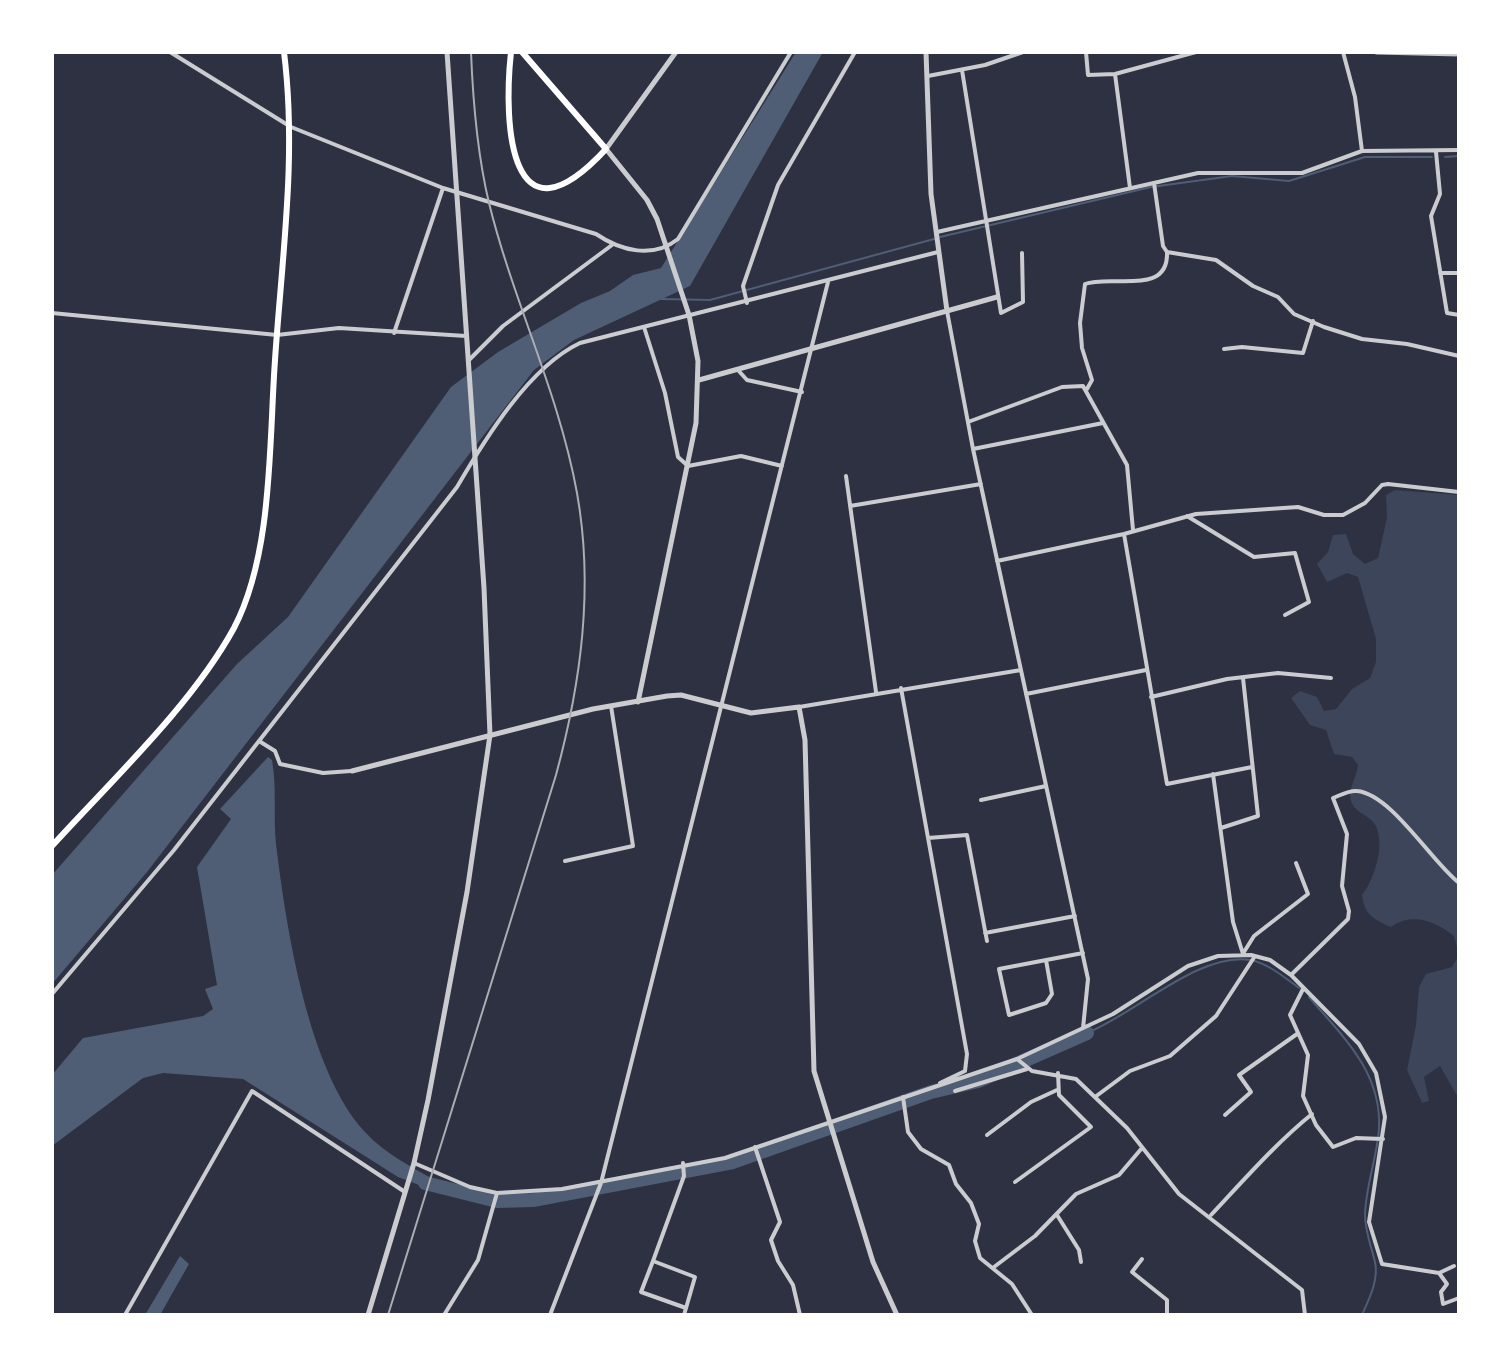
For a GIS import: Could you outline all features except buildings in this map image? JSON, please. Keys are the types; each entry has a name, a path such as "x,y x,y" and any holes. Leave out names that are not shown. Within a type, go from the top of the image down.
{"main road":[{"path":"52,846 219,654 244,605 259,551 288,219 291,127 284,52"},
{"path":"511,52 508,118 515,162 530,182 553,188 577,178 606,149 522,52"}],"street":[{"path":"170,52 291,127 443,188 596,234 612,245 646,251 667,251 678,239 791,52"},
{"path":"368,1315 413,1166 467,892 490,735 447,52"},
{"path":"638,702 688,466 696,423 699,380 689,315 647,200 606,149 676,52"},
{"path":"747,301 743,286 778,185 855,52"},
{"path":"926,52 936,236 947,311 973,449 1083,953 1089,995 1083,1028"},
{"path":"928,76 962,70 1023,52"},
{"path":"1086,52 1088,75 1115,74 1196,52"},
{"path":"1343,52 1355,97 1362,151"},
{"path":"1377,52 1459,54"},
{"path":"962,70 1001,313 1023,302 1022,253"},
{"path":"1115,74 1130,188"},
{"path":"936,236 1130,188 1219,171 1302,173 1362,151 1459,150"},
{"path":"1436,152 1440,194 1431,216 1447,313 1459,315"},
{"path":"1087,389 1092,380 1089,365 1084,361 1080,323 1085,284 1113,279 1139,281 1162,274 1168,265 1154,183"},
{"path":"394,333 443,188"},
{"path":"468,364 503,326 612,245"},
{"path":"52,994 174,850 457,487 474,457 536,374 568,348 938,252"},
{"path":"1167,252 1216,260 1253,286 1278,297 1294,314 1362,339 1407,344 1459,356"},
{"path":"1440,273 1459,273"},
{"path":"550,1315 598,1193 828,282"},
{"path":"699,380 997,297"},
{"path":"52,313 277,335 339,328 466,336"},
{"path":"1224,349 1242,347 1303,353 1313,321"},
{"path":"644,327 665,393 678,457 688,466"},
{"path":"737,369 747,380 802,392"},
{"path":"968,422 1062,387 1077,384 1087,389 1130,476 1133,530"},
{"path":"973,449 1103,423"},
{"path":"688,466 741,456 782,466"},
{"path":"846,476 876,692"},
{"path":"850,506 981,484"},
{"path":"997,561 1124,534 1187,516 1298,507 1324,515 1343,515 1365,503 1388,484 1459,492"},
{"path":"1187,516 1254,557 1295,553 1309,602 1285,615"},
{"path":"1124,534 1167,784 1252,767"},
{"path":"259,741 275,751 280,764 323,773 352,771 611,706 681,695 763,714 876,692 1021,670"},
{"path":"1026,694 1146,670"},
{"path":"1151,697 1288,672 1331,678"},
{"path":"1221,828 1258,816 1243,678"},
{"path":"901,688 968,1065 939,1084"},
{"path":"565,861 633,846 611,706"},
{"path":"799,707 805,740 812,1049 818,1090 873,1262 897,1315"},
{"path":"1213,774 1233,922 1243,954"},
{"path":"981,800 1046,786"},
{"path":"1291,975 1348,919 1349,911 1342,886 1347,834 1333,798 1356,791 1376,799 1394,813 1443,870 1459,883"},
{"path":"928,838 967,835 987,941"},
{"path":"1243,954 1254,936 1308,894 1296,863"},
{"path":"985,933 1075,916"},
{"path":"1046,960 1052,994 1046,1003 1009,1015 999,969 1046,960 1083,953"},
{"path":"413,1166 497,1194 600,1184 725,1158 904,1099 939,1084 1018,1061 1113,1014 1188,966 1218,956 1243,954 1279,965 1346,1028 1369,1058 1382,1090 1380,1138 1369,1222 1382,1264 1439,1273 1454,1266"},
{"path":"1095,1097 1130,1071 1170,1056 1216,1016 1254,959"},
{"path":"1303,986 1301,998 1290,1015 1308,1055 1301,1088 1312,1114 1333,1147 1356,1138 1380,1138"},
{"path":"1225,1115 1251,1092 1239,1075 1297,1034"},
{"path":"1018,1061 1026,1068"},
{"path":"955,1091 1026,1068 1076,1079 1143,1147 1174,1189 1211,1215 1302,1290 1305,1315"},
{"path":"1015,1182 1091,1127 1071,1110 1057,1090 1058,1073"},
{"path":"987,1135 1031,1102 1057,1090"},
{"path":"125,1315 252,1091 406,1191"},
{"path":"904,1099 904,1121 908,1132 921,1149 949,1165 956,1184 971,1203 979,1224 975,1249 980,1258 1012,1284 1032,1315"},
{"path":"1211,1215 1285,1136 1312,1114"},
{"path":"755,1147 780,1222 771,1240 773,1250 793,1285 800,1315"},
{"path":"994,1267 1057,1215 1076,1194 1119,1175 1143,1147"},
{"path":"684,1167 641,1292 686,1308"},
{"path":"444,1315 478,1260 497,1194"},
{"path":"1057,1215 1079,1250 1081,1262"},
{"path":"1142,1259 1132,1272 1167,1300 1167,1315"},
{"path":"653,1261 695,1277 684,1315"},
{"path":"1439,1273 1447,1284 1441,1292 1443,1304 1459,1298"}],"shaded area":[{"path":"796,52 823,52 690,286 574,340 534,370 147,872 52,984 52,875 237,664 288,617 451,387 498,352 581,303 610,291 633,275 661,268"},
{"path":"1395,490 1459,495 1459,955 1454,936 1439,926 1415,919 1391,927 1368,912 1362,895 1374,871 1379,840 1374,823 1351,802 1350,792 1358,765 1352,757 1334,754 1326,730 1310,725 1291,698 1300,691 1317,697 1324,711 1336,709 1352,689 1370,678 1376,662 1376,639 1358,577 1347,573 1327,582 1317,564 1328,552 1333,535 1346,534 1353,554 1365,564 1378,558 1387,518 1386,495"},
{"path":"268,757 272,760 276,844 286,915 303,996 328,1073 345,1105 365,1132 391,1154 440,1183 440,1193 398,1177 243,1079 163,1073 143,1078 52,1146 52,1075 83,1038 203,1016 213,1009 205,989 217,985 197,867 231,819 220,809"},
{"path":"1459,955 1459,1099 1440,1066 1424,1077 1429,1101 1422,1103 1407,1070 1416,1025 1419,987 1426,974 1452,967"},
{"path":"180,1256 189,1264 160,1315 145,1315"}],"waterway":[{"path":"1445,157 1459,156"},
{"path":"940,237 1151,187 1232,176 1289,181 1365,157 1432,157"},
{"path":"661,299 710,300 934,239"},
{"path":"1087,1033 1189,974 1231,960 1258,962 1299,988"},
{"path":"1309,997 1358,1057 1374,1090 1378,1109 1378,1140 1365,1214 1376,1276 1362,1315"},
{"path":"425,1183 497,1201 533,1200 733,1162 931,1092 978,1081 1087,1033"}],"railway":[{"path":"388,1315 556,775 572,705 582,635 584,564 577,493 559,419 510,276 489,203 476,128 471,52"}]}
